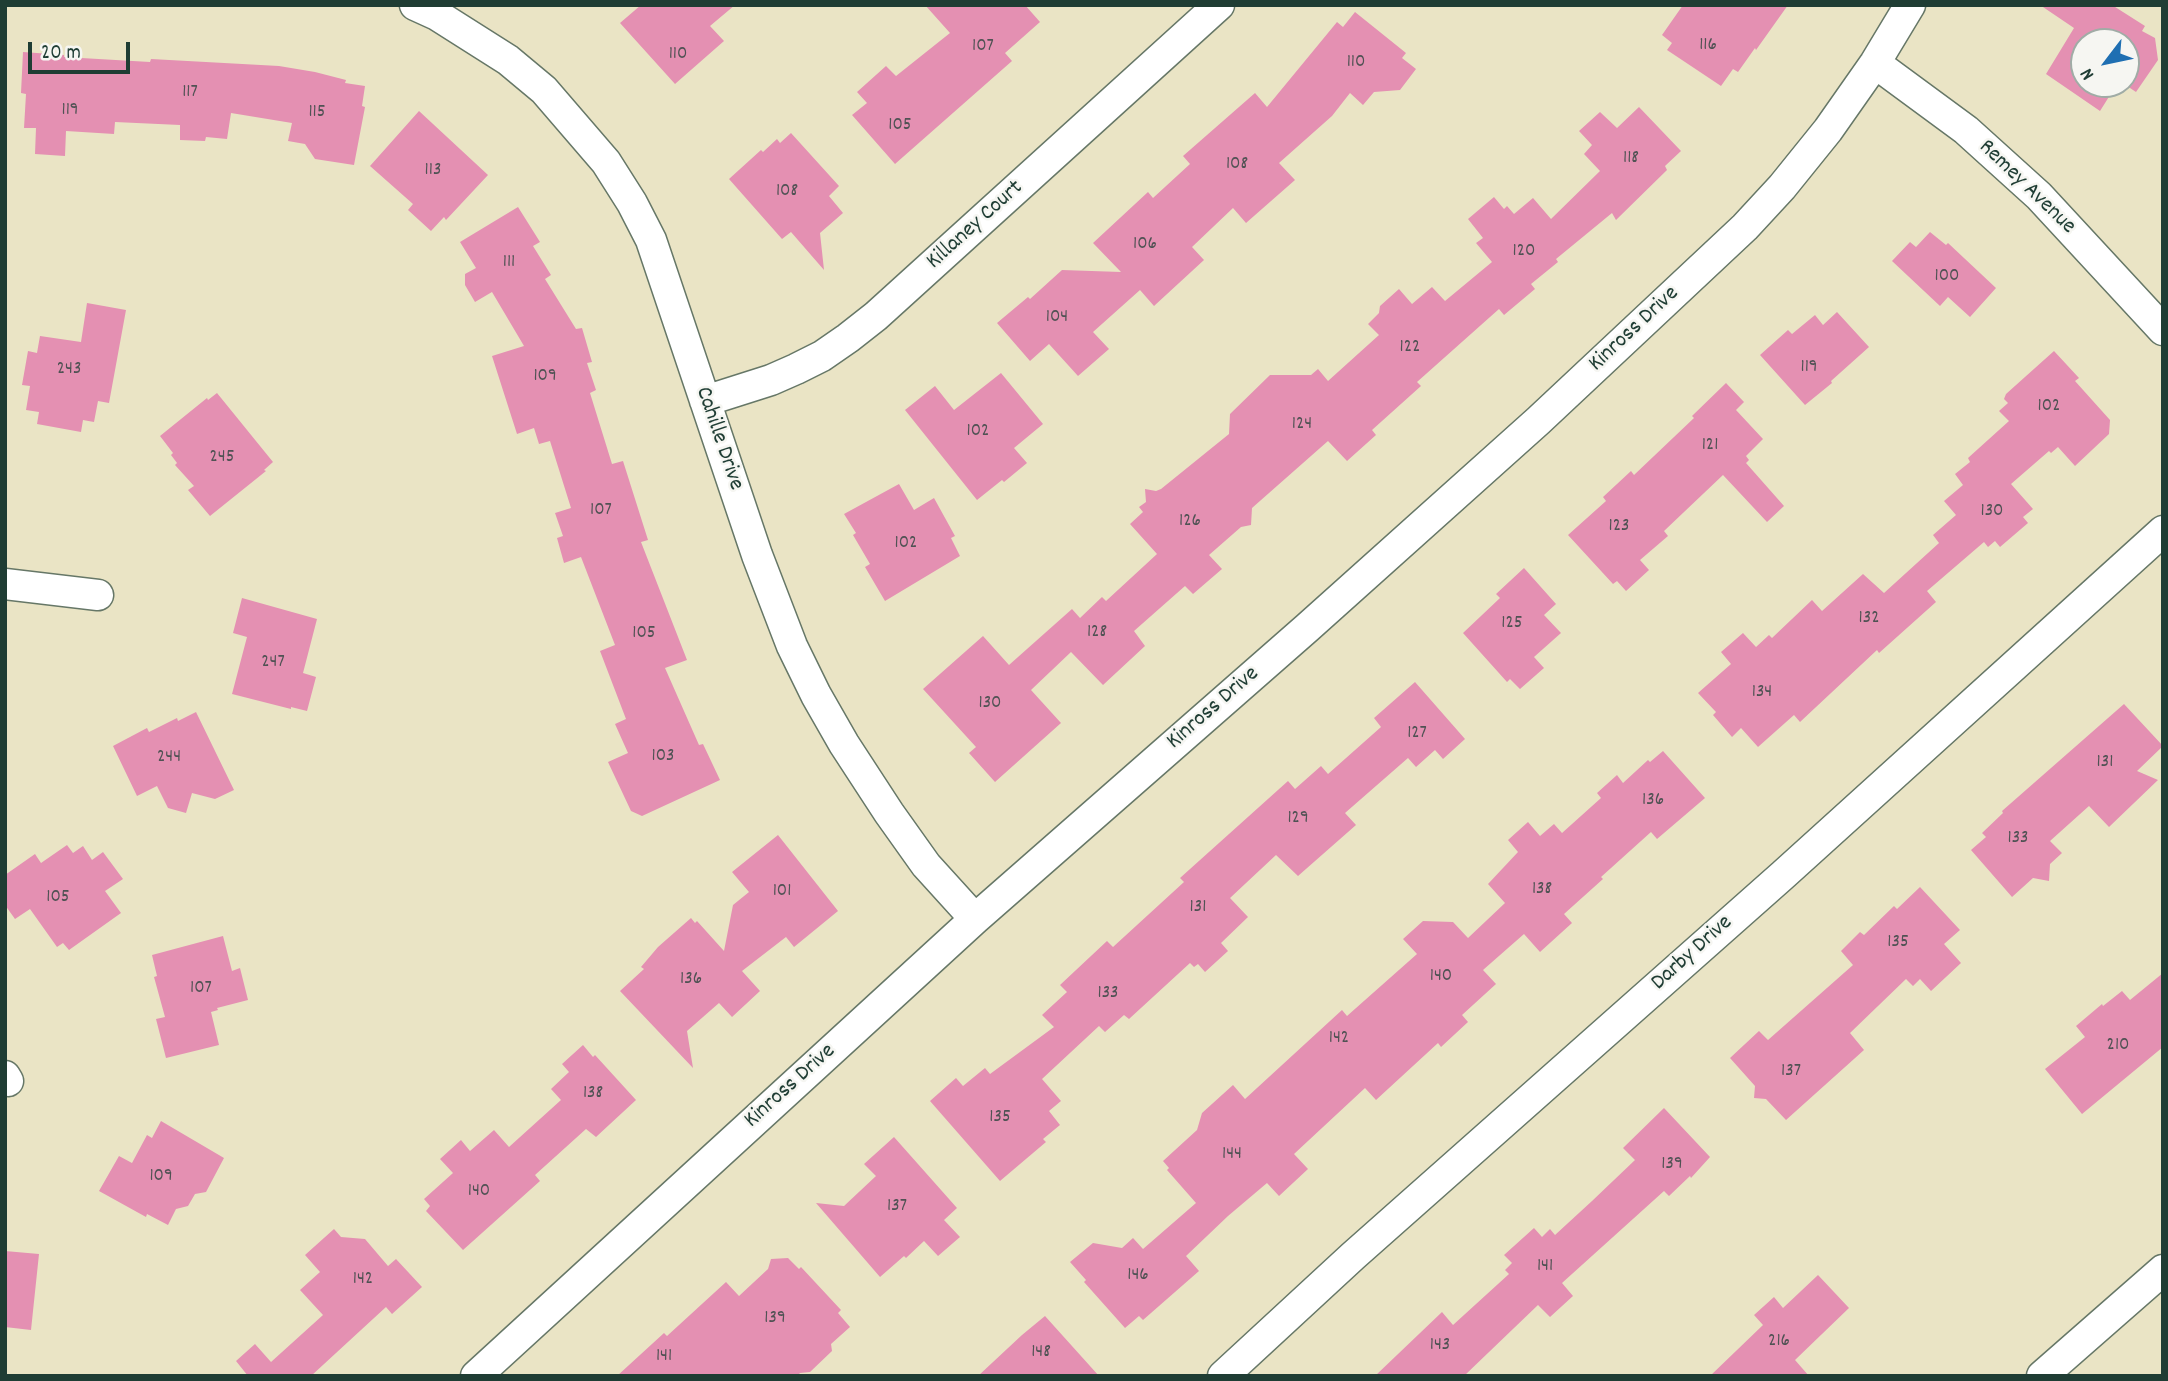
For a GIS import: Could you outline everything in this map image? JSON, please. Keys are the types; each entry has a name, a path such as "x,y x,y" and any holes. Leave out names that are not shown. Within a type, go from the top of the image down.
{"street":[{"name":"Cahille Drive","path":"415,5 438,15 508,60 544,90 606,162 632,203 651,240 757,555 792,646 844,744 888,813 926,865 975,919"},
{"name":"Killaney Court","path":"705,401 771,380 822,356 848,338 896,298 1219,5"},
{"name":"Kinross Drive","path":"476,1376 975,919 1538,421 1745,228 1828,131 1875,63 1910,5"},
{"name":"Remey Avenue","path":"1875,63 1966,130 2039,197 2163,330"},
{"name":"Darby Drive","path":"1223,1376 1353,1256 2163,531"},
{"path":"5,584 98,595"},
{"path":"2042,1376 2163,1270"}],"building":[{"path":"641,5 735,5 710,26 724,41 675,84 620,23"},
{"path":"925,5 1025,5 1040,22 1005,53 1012,61 895,164 852,115 867,103 857,92 886,66 896,76 950,33"},
{"path":"1683,5 1788,5 1738,72 1733,69 1721,86 1667,50 1672,43 1662,35"},
{"path":"2040,5 2112,5 2145,26 2142,31 2155,38 2158,60 2140,86 2140,28 2074,28"},
{"path":"1355,12 1406,53 1402,58 1416,69 1400,90 1374,92 1363,105 1350,93 1332,116 1279,163 1295,180 1246,223 1233,208 1192,247 1204,260 1154,306 1140,290 1093,332 1109,349 1078,376 1049,344 1030,361 997,323 1028,297 1030,299 1062,270 1121,272 1093,243 1148,192 1153,198 1190,164 1183,156 1255,93 1267,107 1337,22 1343,27"},
{"path":"2070,35 2070,90 2046,74"},
{"path":"23,52 150,62 151,59 279,66 315,72 346,80 345,83 365,86 362,106 365,107 354,165 315,159 305,144 288,141 292,123 231,113 227,139 206,137 205,141 180,140 180,125 115,122 114,134 66,131 65,156 35,154 36,128 24,128 26,94 21,93"},
{"path":"2081,98 2108,98 2100,111"},
{"path":"1639,107 1681,151 1665,166 1667,170 1616,220 1612,213 1556,259 1558,262 1531,284 1535,289 1504,315 1499,309 1417,382 1421,386 1372,430 1376,435 1347,461 1328,441 1252,508 1251,525 1241,527 1209,555 1222,569 1193,594 1185,586 1134,631 1145,646 1103,685 1071,652 1031,690 1061,723 995,782 969,753 976,747 923,689 983,636 1009,665 1072,609 1080,618 1102,597 1106,601 1157,554 1130,524 1143,512 1139,507 1146,502 1145,489 1161,489 1229,434 1230,414 1270,375 1311,375 1318,369 1328,381 1379,335 1368,324 1379,313 1380,306 1399,289 1412,304 1432,287 1445,301 1492,262 1476,243 1483,238 1468,219 1494,197 1504,209 1507,206 1514,214 1533,198 1551,219 1600,171 1584,154 1592,145 1579,131 1600,112 1617,128"},
{"path":"419,111 488,175 446,220 444,217 431,231 408,210 413,204 370,166"},
{"path":"791,133 839,186 829,196 843,213 820,233 824,270 791,232 782,239 729,179 761,150 763,152 777,139 780,143"},
{"path":"518,207 540,242 533,246 551,275 545,279 576,329 582,328 592,362 587,363 596,390 590,393 612,464 623,461 648,540 641,542 687,660 665,668 699,745 703,744 720,780 642,816 631,811 608,762 628,753 615,724 626,719 600,651 615,645 581,557 564,563 557,538 563,536 555,513 571,508 550,441 539,444 534,428 517,434 492,356 524,346 492,292 475,302 465,285 465,274 476,268 460,242"},
{"path":"1930,232 1946,245 1948,243 1996,288 1970,317 1948,297 1940,306 1892,261 1910,242 1916,247"},
{"path":"87,303 126,310 109,403 98,401 94,422 83,420 81,432 37,424 39,412 26,410 30,386 22,385 28,351 37,353 40,336 81,342"},
{"path":"1837,312 1869,347 1805,405 1760,355 1788,330 1792,334 1815,315 1823,325"},
{"path":"2054,351 2079,378 2075,381 2110,420 2109,434 2075,466 2058,447 2051,453 2049,451 2011,484 2033,509 2023,517 2028,523 2000,547 1995,541 1988,547 1984,542 1927,591 1936,602 1879,653 1877,650 1800,722 1794,715 1758,747 1741,728 1732,737 1713,715 1716,712 1698,693 1731,664 1721,652 1743,633 1756,647 1769,635 1772,638 1812,600 1822,611 1863,574 1884,593 1939,543 1933,535 1956,515 1944,501 1963,485 1955,474 1970,462 1968,458 2009,421 1999,411 2008,403 2004,399 2006,394"},
{"path":"1001,373 1043,424 1014,448 1027,463 977,500 905,410 935,386 954,410"},
{"path":"1726,383 1744,402 1736,410 1763,439 1746,456 1749,460 1746,463 1784,506 1767,522 1723,475 1664,531 1668,536 1640,560 1649,570 1626,591 1617,581 1613,584 1568,535 1606,501 1603,497 1631,471 1634,475 1694,418 1692,416"},
{"path":"217,393 273,462 264,470 266,471 210,516 188,490 194,486 175,465 177,463 171,455 173,453 160,436"},
{"path":"899,484 914,510 934,498 955,536 951,538 960,556 885,601 865,567 870,564 844,514"},
{"path":"1524,568 1556,604 1544,615 1561,633 1534,657 1544,668 1520,689 1510,679 1507,682 1463,633 1500,598 1496,594"},
{"path":"242,598 317,619 303,673 316,677 307,711 232,694 247,637 233,633"},
{"path":"1415,682 1465,739 1443,759 1435,750 1416,767 1408,758 1345,813 1356,825 1298,876 1276,855 1230,898 1248,917 1221,943 1228,951 1205,972 1198,964 1194,967 1190,963 1129,1019 1124,1015 1105,1032 1099,1026 1042,1079 1061,1101 1049,1111 1060,1125 1043,1139 1046,1142 1000,1181 930,1101 956,1078 963,1086 985,1068 990,1074 1054,1027 1042,1015 1067,992 1060,985 1107,941 1113,947 1184,882 1180,878 1288,781 1295,789 1321,766 1328,774 1381,727 1374,718"},
{"path":"2124,704 2163,746 2137,771 2158,780 2109,827 2089,806 2050,841 2062,853 2050,864 2049,881 2033,878 2012,897 1971,850 1986,837 1982,833 2002,811"},
{"path":"196,712 234,790 215,799 192,793 186,813 168,808 157,786 137,796 113,746 147,728 149,732"},
{"path":"1663,751 1705,798 1657,839 1651,832 1601,877 1603,879 1564,914 1572,923 1540,952 1524,934 1483,970 1496,984 1462,1015 1468,1022 1441,1047 1438,1043 1376,1100 1365,1088 1294,1154 1308,1169 1279,1196 1267,1183 1228,1216 1186,1256 1199,1271 1143,1320 1139,1316 1125,1328 1070,1262 1093,1243 1122,1248 1133,1238 1143,1249 1196,1203 1167,1170 1169,1168 1163,1161 1197,1130 1202,1113 1233,1085 1245,1099 1342,1010 1347,1016 1417,954 1403,939 1423,921 1453,922 1468,938 1505,903 1488,884 1518,852 1508,840 1528,822 1540,836 1554,824 1562,833 1601,798 1597,793 1617,775 1623,783 1648,760 1650,762"},
{"path":"778,835 838,911 794,947 786,937 742,971 760,991 732,1017 719,1003 687,1031 693,1068 620,991 644,969 641,967 658,947 691,918 695,923 697,921 724,951 733,905 749,892 732,872"},
{"path":"67,845 73,853 83,846 92,860 103,852 123,879 105,891 121,913 69,950 63,943 57,947 30,909 15,919 5,905 5,875 35,854 41,863"},
{"path":"1920,887 1960,930 1944,944 1961,963 1931,991 1920,979 1913,986 1906,979 1850,1033 1864,1050 1786,1120 1766,1099 1754,1098 1755,1086 1730,1058 1759,1031 1768,1040 1853,965 1841,951 1860,932 1864,935 1894,906 1897,909"},
{"path":"223,936 232,971 240,968 248,1000 211,1012 219,1045 166,1058 156,1019 165,1017 154,977 157,976 152,955"},
{"path":"2163,973 2163,1047 2082,1114 2045,1069 2085,1037 2076,1026 2102,1004 2103,1006 2122,991 2130,1000"},
{"path":"583,1045 636,1100 596,1137 586,1129 535,1175 540,1181 463,1250 426,1211 430,1206 424,1199 453,1173 440,1159 461,1140 470,1151 494,1130 509,1147 561,1100 551,1089 569,1072 562,1064"},
{"path":"1664,1108 1710,1157 1691,1178 1690,1176 1669,1196 1664,1191 1562,1283 1573,1296 1550,1317 1538,1305 1464,1376 1375,1376 1442,1312 1453,1325 1509,1274 1505,1270 1512,1263 1504,1255 1534,1228 1542,1237 1550,1229 1555,1235 1592,1201 1635,1160 1623,1148"},
{"path":"161,1121 224,1158 206,1192 195,1194 188,1206 176,1209 168,1225 147,1214 146,1217 99,1191 119,1156 132,1163 147,1135 152,1138"},
{"path":"894,1137 957,1208 944,1220 960,1237 938,1256 924,1241 880,1277 816,1203 844,1206 876,1176 864,1164"},
{"path":"334,1229 341,1237 365,1239 388,1266 396,1259 422,1287 392,1314 386,1307 311,1376 248,1376 236,1361 255,1344 271,1362 323,1315 300,1290 320,1272 305,1255"},
{"path":"5,1251 39,1254 31,1330 5,1327"},
{"path":"788,1258 799,1269 801,1267 841,1310 838,1313 850,1327 831,1344 832,1351 810,1372 797,1376 617,1376 664,1333 667,1336 726,1282 739,1296 768,1269 771,1259"},
{"path":"1818,1275 1849,1308 1795,1360 1809,1376 1710,1376 1763,1325 1754,1315 1774,1297 1783,1308"},
{"path":"1045,1316 1099,1376 978,1376 1022,1335"}]}
